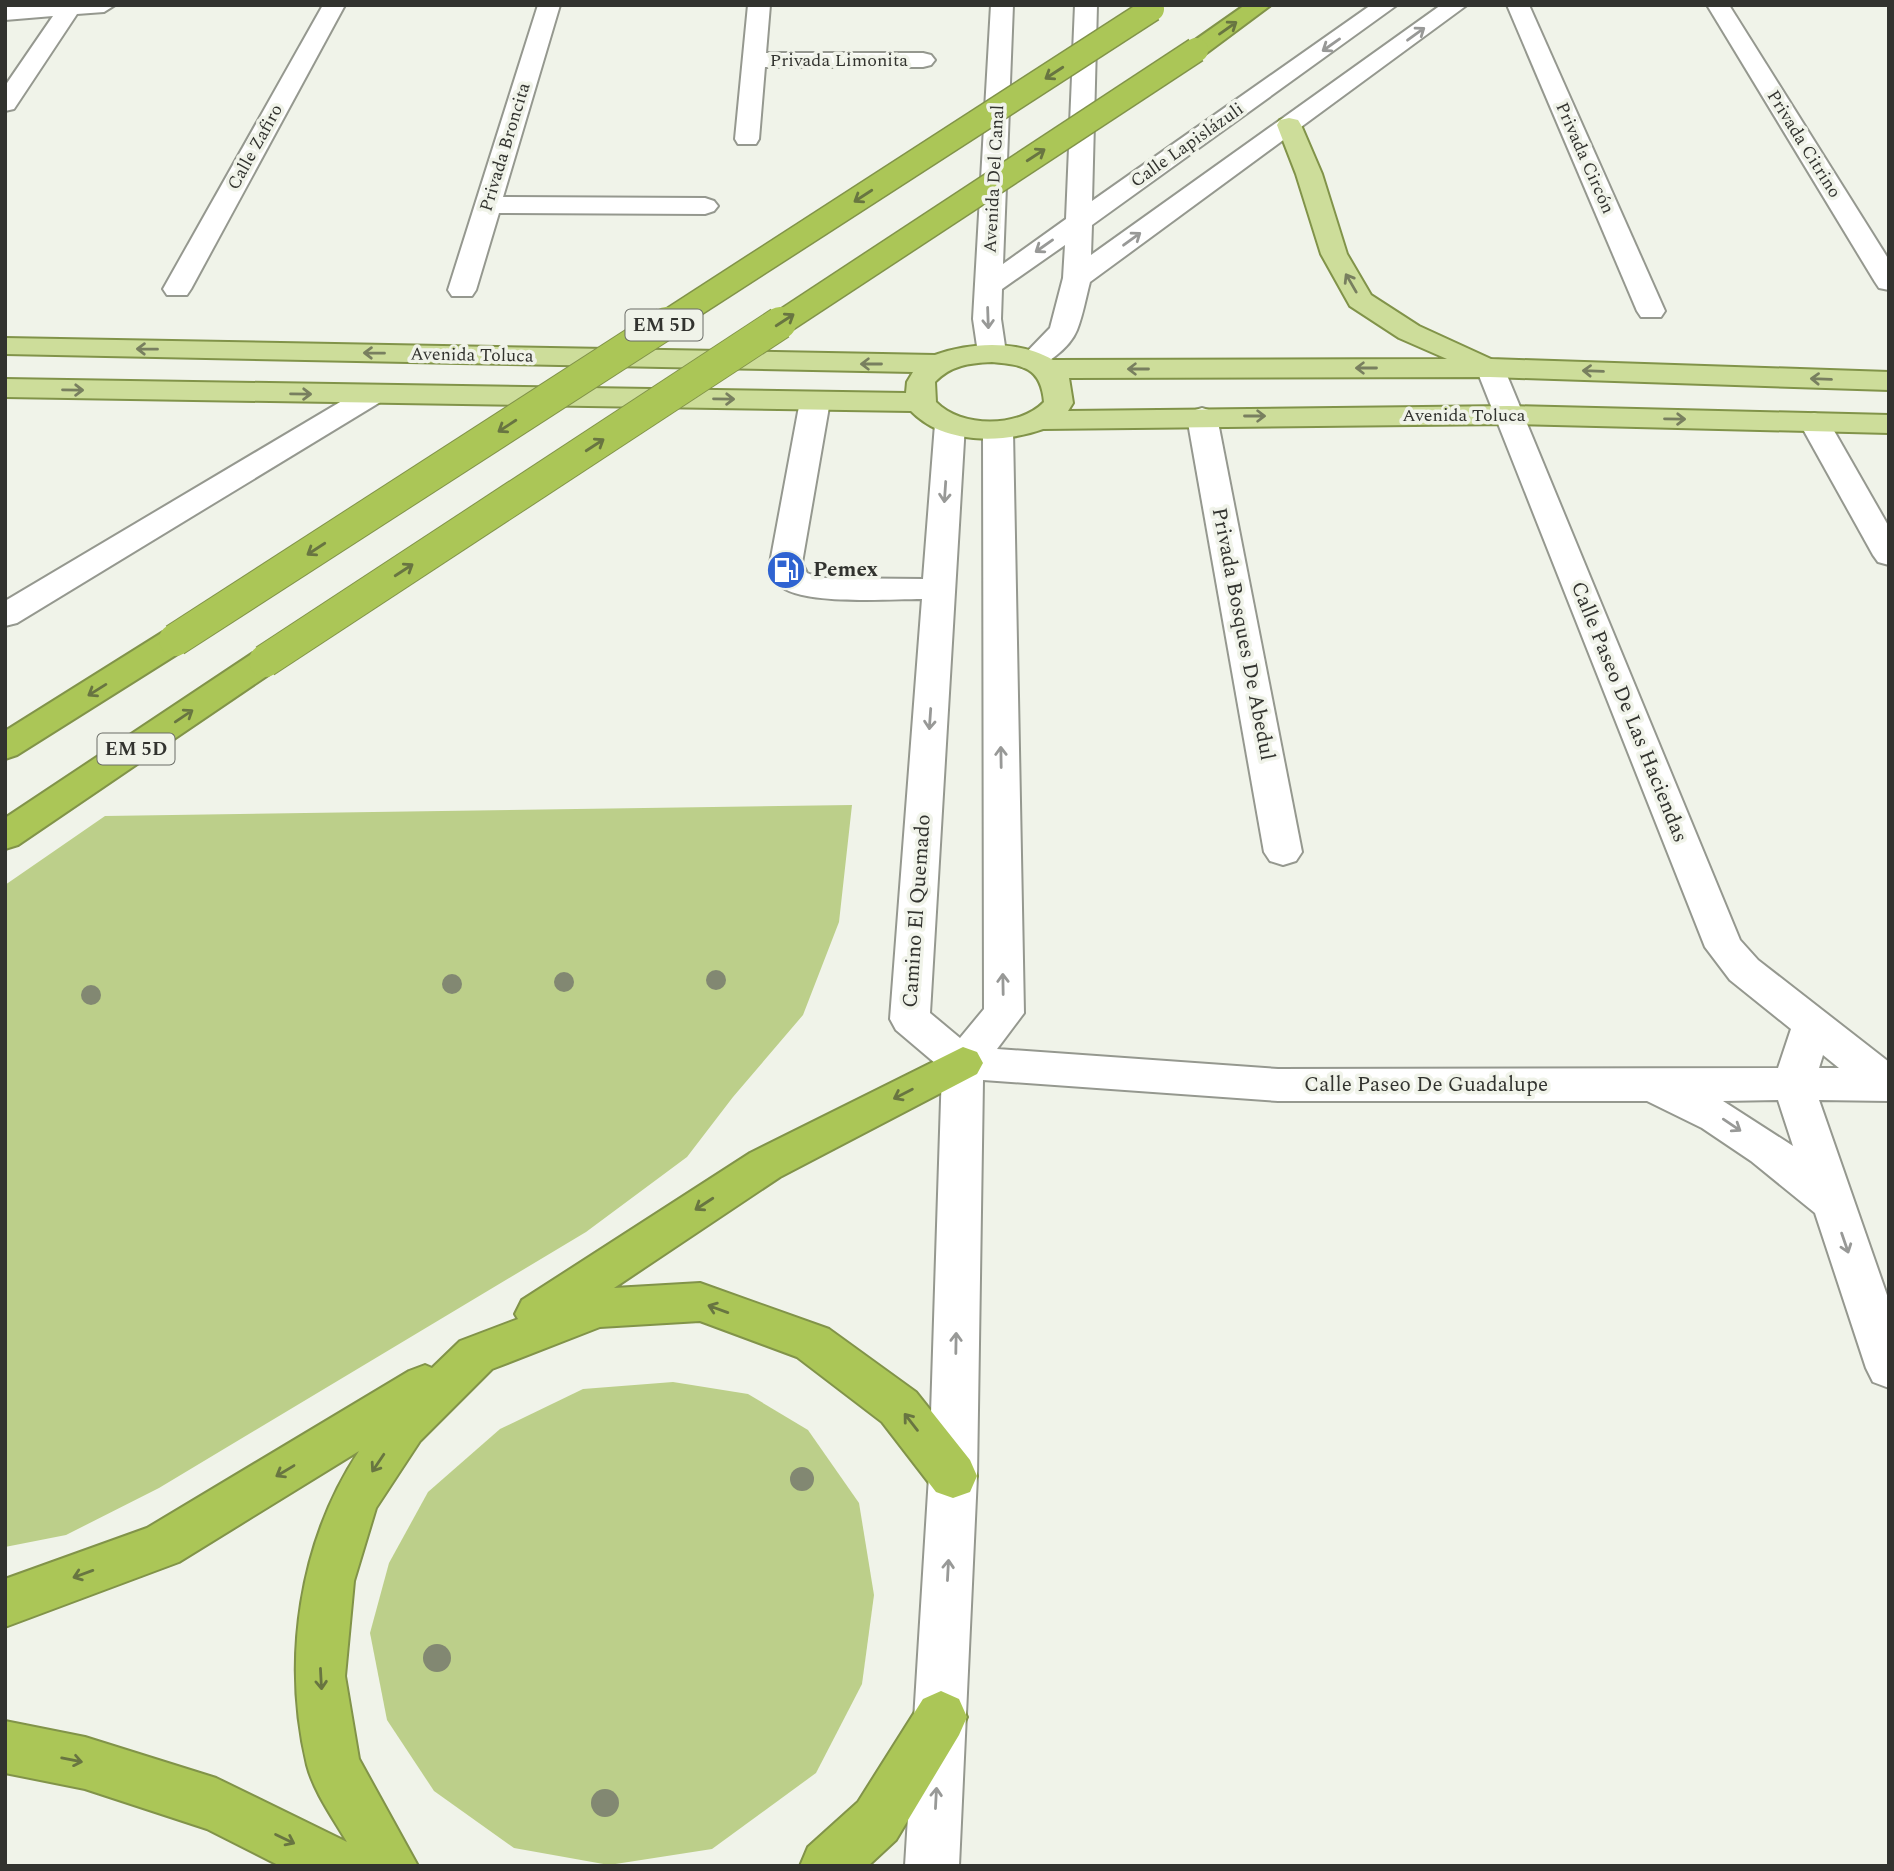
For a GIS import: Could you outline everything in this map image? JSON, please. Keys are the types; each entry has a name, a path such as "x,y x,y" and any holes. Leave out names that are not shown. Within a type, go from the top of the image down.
{"highway":[{"name":"EM 5D","path":"5,836 265,661 1196,50 1259,5"},
{"name":"EM 5D","path":"5,747 1156,7"},
{"path":"5,849 149,740"},
{"path":"5,1603 162,1546 476,1355 765,1165 963,1063"},
{"path":"391,1866 334,1767 319,1676 329,1581 355,1499 403,1426 476,1355 599,1308 700,1302 813,1343 899,1407 953,1476"},
{"path":"827,1866 877,1822 941,1717"},
{"path":"5,1748 85,1763 216,1805 338,1866"}],"main road":[{"path":"1289,125 1309,174 1334,254 1360,300 1409,332 1490,368"},
{"name":"Avenida Toluca","path":"5,346 939,364 963,355 992,353 1039,365"},
{"path":"372,395 417,374 456,364 519,356"},
{"path":"939,364 918,388 921,402 931,414 950,424"},
{"path":"1039,365 1490,368 1889,381"},
{"path":"1039,365 1056,379 1060,390 1059,401 1040,420"},
{"name":"Avenida Toluca","path":"5,388 921,402"},
{"name":"Avenida Toluca","path":"950,424 972,431 998,431 1040,420 1508,415 1889,424"}],"street":[{"path":"5,13 104,5"},
{"name":"Calle Zafiro","path":"177,289 334,5"},
{"name":"Privada Broncita","path":"462,290 549,5"},
{"name":"Privada Limonita","path":"747,139 759,5"},
{"name":"Avenida Del Canal","path":"992,353 987,319 1002,5"},
{"path":"1039,365 1063,331 1077,278 1086,5"},
{"name":"Calle Lapislázuli","path":"989,286 1386,5"},
{"path":"1077,278 1456,5"},
{"name":"Privada Circón","path":"1518,5 1651,311"},
{"name":"Privada Citrino","path":"1718,5 1889,282"},
{"path":"5,104 71,7"},
{"name":"Privada Limonita","path":"755,60 923,60"},
{"path":"487,205 705,206"},
{"name":"Calle Paseo De Las Haciendas","path":"1490,368 1724,947 1744,970 1889,1084"},
{"path":"5,616 372,395"},
{"path":"815,401 786,563 794,580 817,588 938,589"},
{"name":"Privada Bosques De Abedul","path":"1202,417 1283,852"},
{"path":"1814,422 1889,555"},
{"name":"Camino El Quemado","path":"950,424 910,1019 963,1063"},
{"path":"932,1866 953,1476 963,1063 1004,1013 998,431"},
{"path":"1813,1024 1793,1085 1829,1200 1889,1368"},
{"name":"Calle Paseo De Guadalupe","path":"963,1063 1278,1085 1889,1084"},
{"path":"1648,1086 1717,1116 1766,1149 1829,1200"}],"green space":[{"path":"852,805 839,922 803,1015 733,1097 687,1157 586,1232 159,1488 66,1535 5,1547 5,885 105,816"},
{"path":"673,1382 748,1394 808,1430 859,1503 874,1595 862,1684 816,1773 712,1849 609,1865 514,1848 434,1791 387,1720 370,1633 389,1563 428,1492 500,1429 583,1389"}],"place":[{"name":"Pemex","path":"786,570"}]}
